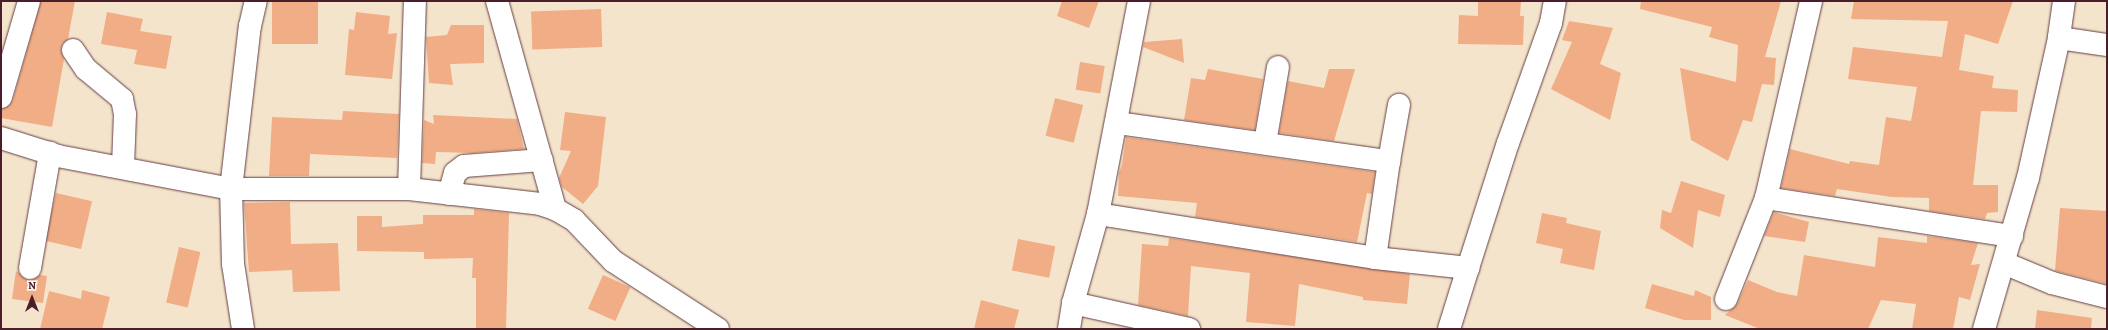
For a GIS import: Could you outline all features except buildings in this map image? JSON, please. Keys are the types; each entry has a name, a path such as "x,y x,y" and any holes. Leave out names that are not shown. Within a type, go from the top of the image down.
{"street":[{"path":"1,97 30,1"},
{"path":"242,329 233,264 231,189 250,26 256,1"},
{"path":"409,189 415,1"},
{"path":"497,1 556,209"},
{"path":"1069,329 1074,303 1098,214 1117,123 1139,1"},
{"path":"1449,329 1508,143 1551,23 1555,1"},
{"path":"1726,299 1766,198 1811,1"},
{"path":"1984,329 2028,178 2059,38 2064,1"},
{"path":"2059,38 2107,44"},
{"path":"74,50 86,68 122,99 125,114 123,168"},
{"path":"1265,143 1278,67"},
{"path":"1375,258 1389,161 1399,105"},
{"path":"1117,123 1389,161"},
{"path":"1,138 50,153 231,189 409,189 540,204 556,209 574,220 613,261 718,329"},
{"path":"30,268 50,153"},
{"path":"449,194 455,173 464,166 542,160"},
{"path":"1766,198 2012,236"},
{"path":"1098,214 1375,258 1468,268"},
{"path":"2004,264 2052,283 2107,297"},
{"path":"1074,303 1122,322 1189,329"}]}
